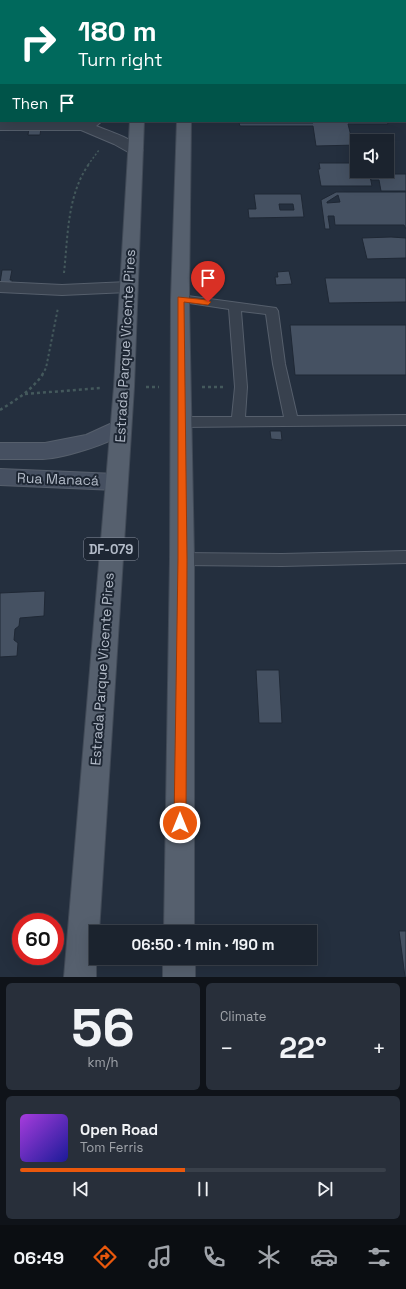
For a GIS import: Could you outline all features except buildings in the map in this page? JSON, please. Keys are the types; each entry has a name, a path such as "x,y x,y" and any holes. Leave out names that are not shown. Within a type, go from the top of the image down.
{"main road":[{"name":"Estrada Parque Vicente Pires","path":"80,977 121,426 135,150 138,122"},
{"path":"179,925 182,559 180,299 184,122"},
{"path":"179,965 179,977"}],"street":[{"path":"0,126 89,124 135,150"},
{"path":"0,287 62,290 128,287"},
{"name":"Rua Manacá","path":"0,450 45,451 91,441 121,426"},
{"name":"Rua Manacá","path":"0,476 73,478 116,482"}],"lane":[{"path":"180,299 272,311 279,364 291,420"},
{"path":"235,306 241,387 238,422"},
{"path":"182,422 406,420"},
{"path":"182,559 282,560 406,557"}],"route":[{"path":"180,823 182,559 180,299 208,302"}]}
